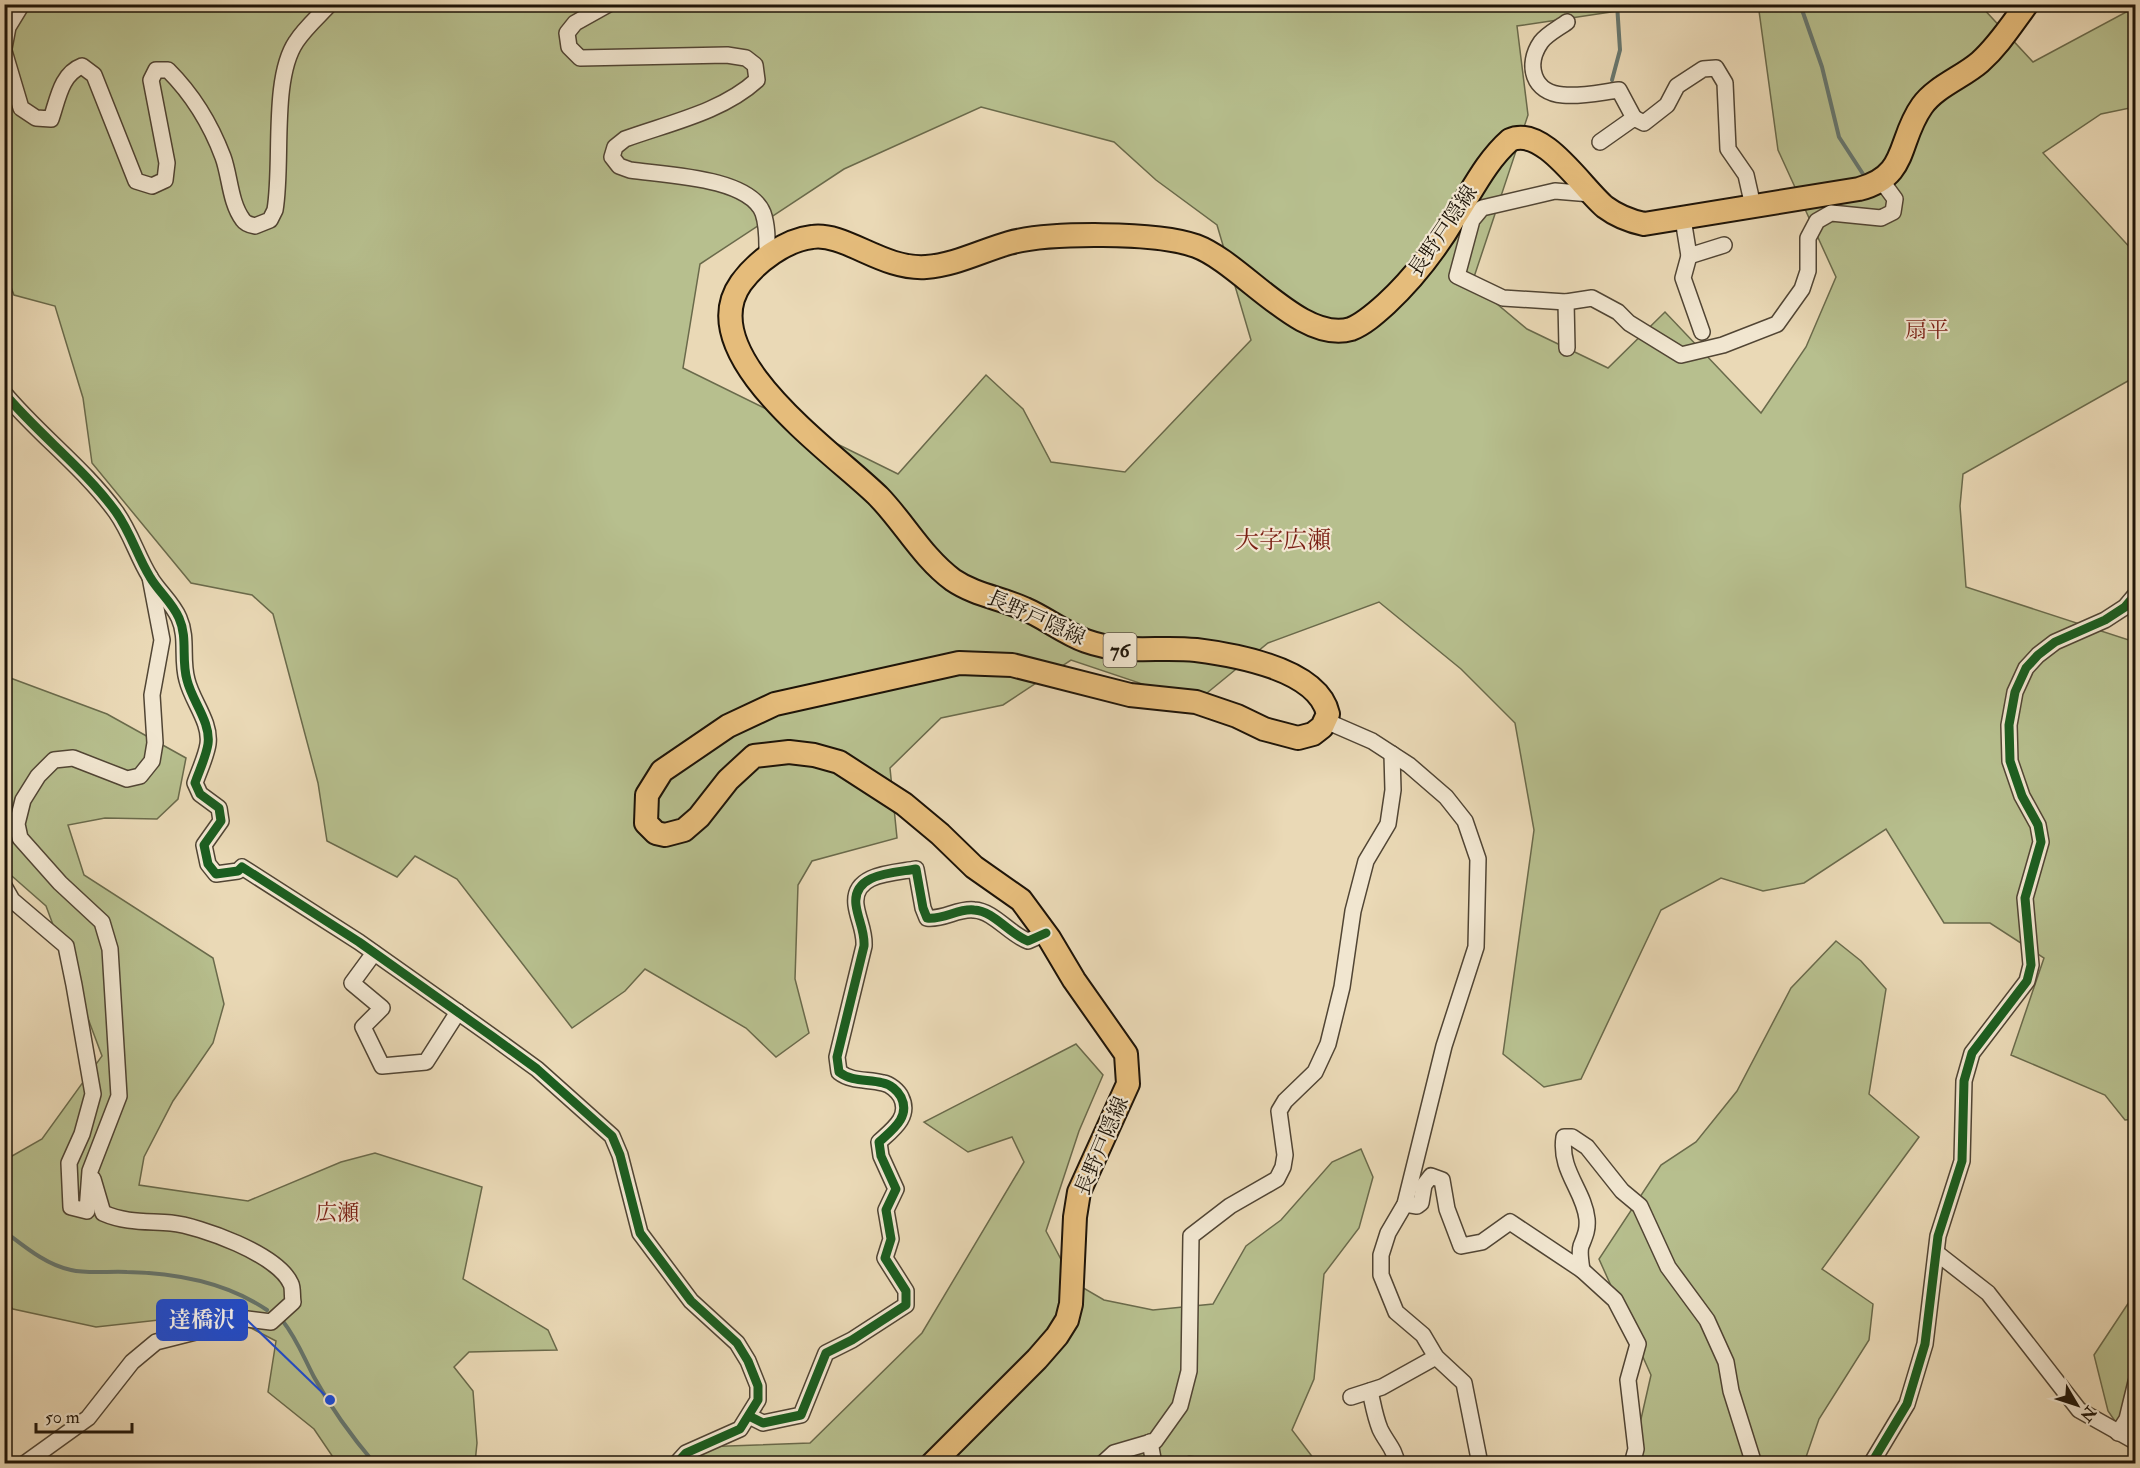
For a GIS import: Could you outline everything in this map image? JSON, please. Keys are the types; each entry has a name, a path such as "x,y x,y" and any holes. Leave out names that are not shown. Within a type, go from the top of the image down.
{"main road":[{"name":"長野戸隠線","path":"932,1464 1037,1359 1057,1336 1067,1320 1071,1304 1075,1217 1079,1192 1128,1084 1126,1054 1074,980 1046,933 1021,900 974,867 940,834 903,804 839,762 814,754 789,752 754,756 728,780 699,817 684,830 664,835 656,833 646,823 647,795 654,781 668,766 728,726 775,704 959,663 1012,666 1130,695 1196,702 1217,707 1264,729 1298,738 1313,734 1326,721 1327,706 1318,691 1277,670 1245,659 1197,650 1134,651 1101,646 1067,632 1023,608 966,588 945,573 933,563 874,492 802,431 769,394 732,334 730,318 732,302 741,283 767,258 786,244 814,236 838,240 896,265 911,267 945,264 1010,243 1040,237 1166,239 1193,244 1217,255 1298,318 1323,328 1342,330 1355,328 1373,315 1416,274 1446,232 1476,183 1510,140 1526,138 1544,145 1591,194 1613,212 1636,222 1653,224 1859,189 1888,175 1900,159 1910,128 1923,105 1981,61 2000,42 2027,4"}],"street":[{"path":"22,4 8,27 4,49 21,108 36,118 51,119 64,81 72,70 82,66 94,75 136,181 152,186 165,180 167,163 151,80 156,70 168,70 185,86 208,125 223,157 238,212 244,222 255,226 270,220 275,210 283,78 289,57 296,41 330,4"},
{"path":"609,4 574,23 567,33 569,47 580,58 727,55 746,58 755,65 757,80 742,93 710,108 625,140 615,147 612,157 619,166 630,170 718,182 749,195 762,211 768,235 767,258"},
{"path":"1567,22 1542,40 1533,59 1534,78 1542,89 1563,95 1619,90 1634,118 1644,123 1667,105 1677,86 1703,69 1716,68 1725,82 1728,149 1746,175 1753,206"},
{"path":"1600,142 1634,118"},
{"path":"1591,194 1555,191 1482,208 1472,220 1457,276 1503,298 1566,302 1592,298 1618,312 1629,323 1681,355 1723,345 1777,324 1802,289 1808,271 1808,238 1817,220 1831,213 1881,218 1893,212 1895,199 1881,180"},
{"path":"1683,219 1689,256 1683,278 1701,332"},
{"path":"1689,256 1724,245"},
{"path":"1566,302 1567,348"},
{"path":"4,393 91,481 132,536 150,578 162,640 152,695 155,743 152,761 140,776 127,779 73,758 54,760 38,776 22,800 17,824 20,838 60,883 102,922 110,949 119,1096 90,1171 87,1211 71,1207 69,1163 82,1134 93,1094 66,946 12,900 4,886"},
{"path":"150,578 179,618 185,642 183,657 186,679 203,717 209,743 195,783 200,794 219,808 221,821 204,845 208,864 216,874 238,872 242,867 374,953 537,1069 612,1136 620,1155 640,1233 691,1301 737,1343 748,1361 759,1386 758,1400 740,1429 686,1454 675,1464"},
{"path":"1871,1464 1907,1404 1925,1344 1938,1254 1938,1236 1962,1161 1964,1082 1972,1053 2027,981 2031,965 2025,898 2041,842 2038,825 2022,795 2010,761 2008,725 2015,692 2026,668 2038,655 2055,642 2105,620 2125,607 2136,594"},
{"path":"1326,721 1357,734 1392,754 1446,796 1465,821 1478,859 1476,946 1444,1046 1405,1204 1388,1233 1381,1255 1381,1275 1396,1312 1423,1335 1436,1357 1464,1383 1480,1464"},
{"path":"1102,1464 1114,1453 1155,1441 1180,1406 1189,1371 1191,1236 1230,1206 1276,1179 1285,1155 1279,1111 1285,1101 1316,1072 1328,1044 1342,987 1353,911 1366,861 1388,824 1393,790 1392,754"},
{"path":"749,1416 763,1423 801,1415 826,1353 906,1305 906,1291 885,1258 891,1239 886,1210 896,1189 881,1156 879,1142 904,1116 905,1106 900,1094 886,1083 848,1079 839,1072 837,1057 864,946 865,931 856,904 859,887 868,878 916,869 927,918 937,919 972,909 983,911 1017,937 1028,940 1046,933"},
{"path":"374,953 352,983 382,1008 363,1027 382,1066 426,1062 458,1012"},
{"path":"1582,1270 1581,1246 1586,1240 1587,1217 1570,1177 1562,1150 1564,1137 1572,1137 1587,1147 1622,1191 1640,1206 1668,1267 1707,1320 1726,1362 1731,1391 1754,1464"},
{"path":"24,1464 88,1418 132,1362 156,1342 248,1319 271,1322 293,1302 291,1283 272,1264 254,1251 226,1238 173,1223 118,1220 104,1213 90,1171"},
{"path":"1405,1204 1417,1206 1421,1203 1426,1180 1431,1176 1436,1176 1442,1180 1447,1209 1461,1246 1482,1242 1510,1222 1582,1270 1615,1300 1638,1344 1628,1380 1636,1449 1632,1464"},
{"path":"1938,1254 1988,1293 2079,1410 2136,1442"},
{"path":"1351,1397 1370,1391 1436,1357"},
{"path":"2118,1433 2127,1419 2136,1382"},
{"path":"1370,1391 1381,1430 1398,1459"},
{"path":"1150,1442 1154,1464"}],"green space":[{"path":"4,5 1658,5 1517,26 1528,115 1472,283 1527,329 1608,368 1665,312 1761,413 1806,347 1836,277 1778,150 1759,11 1728,5 1980,5 2033,62 2128,11 2135,12 2135,107 2101,114 2043,153 2135,253 2135,377 1963,474 1960,506 1966,587 2135,642 2135,1119 2125,1120 2105,1095 2011,1055 2044,958 1990,923 1944,923 1886,829 1804,883 1763,891 1721,878 1661,910 1581,1079 1544,1087 1503,1054 1534,830 1515,723 1461,669 1379,602 1268,643 1196,702 1071,660 1003,705 941,718 890,768 897,838 812,861 798,885 795,979 809,1033 776,1057 746,1028 645,969 625,991 572,1028 457,879 415,856 397,877 327,841 318,783 273,614 252,595 191,583 92,463 83,398 55,306 14,295 5,272","holes":["981,107 1114,142 1156,180 1217,225 1251,340 1125,472 1051,462 1023,409 986,375 898,474 683,368 700,264 844,169"]},
{"path":"5,676 107,714 186,758 178,799 157,819 105,818 68,825 84,875 213,958 224,1004 213,1043 173,1101 144,1157 139,1185 248,1201 341,1162 375,1153 482,1187 463,1279 548,1330 557,1350 469,1352 454,1367 473,1391 477,1443 475,1463 337,1463 314,1429 268,1392 276,1341 222,1313 96,1327 13,1309 5,1301 5,1160 42,1139 102,1056 46,906 5,870"},
{"path":"1836,941 1861,961 1886,989 1869,1094 1919,1137 1822,1269 1873,1304 1869,1340 1819,1419 1804,1463 1631,1463 1651,1375 1599,1259 1661,1165 1696,1142 1737,1091 1791,988"},
{"path":"1076,1044 1103,1075 1079,1131 1046,1231 1073,1282 1104,1300 1153,1310 1213,1304 1246,1246 1281,1220 1332,1162 1361,1149 1373,1177 1359,1228 1324,1274 1314,1379 1292,1430 1317,1463 1239,1463 1189,1456 1168,1464 673,1464 700,1447 810,1443 922,1333 1024,1162 1012,1137 968,1152 924,1122"},
{"path":"2135,1293 2135,1450 2108,1411 2094,1355"}],"waterway":[{"path":"1612,80 1620,50 1617,4"},
{"path":"1800,4 1822,67 1839,137 1863,174"},
{"path":"4,1231 36,1254 62,1268 84,1272 145,1273 182,1277 235,1292 267,1310"},
{"path":"282,1320 296,1341 327,1400 375,1464"}],"cycle path":[{"path":"4,393 90,481 116,512 150,577 179,618 183,633 187,680 204,720 208,736 206,754 195,783 200,794 219,808 221,821 204,845 208,864 216,874 238,871 242,867 359,942 537,1069 612,1136 620,1155 640,1233 691,1301 737,1343 748,1361 758,1386 758,1400 740,1429 686,1453 676,1464"},
{"path":"1871,1464 1907,1404 1925,1344 1938,1236 1962,1161 1964,1081 1972,1053 2027,981 2031,965 2025,898 2041,842 2038,825 2022,796 2010,761 2009,725 2015,692 2026,668 2038,655 2055,642 2105,620 2125,607 2136,594"},
{"path":"749,1416 763,1423 801,1415 826,1353 852,1340 906,1305 906,1291 885,1258 891,1239 886,1210 896,1189 881,1156 879,1142 899,1122 904,1111 903,1104 894,1088 877,1082 854,1079 839,1072 837,1057 864,946 856,905 857,894 861,886 876,876 916,869 927,918 974,910 995,918 1028,941 1046,933"}],"place":[{"name":"達橋沢","path":"330,1400"}],"district":[{"name":"扇平","path":"1927,330"},
{"name":"大字広瀬","path":"1283,540"},
{"name":"広瀬","path":"337,1213"}]}
